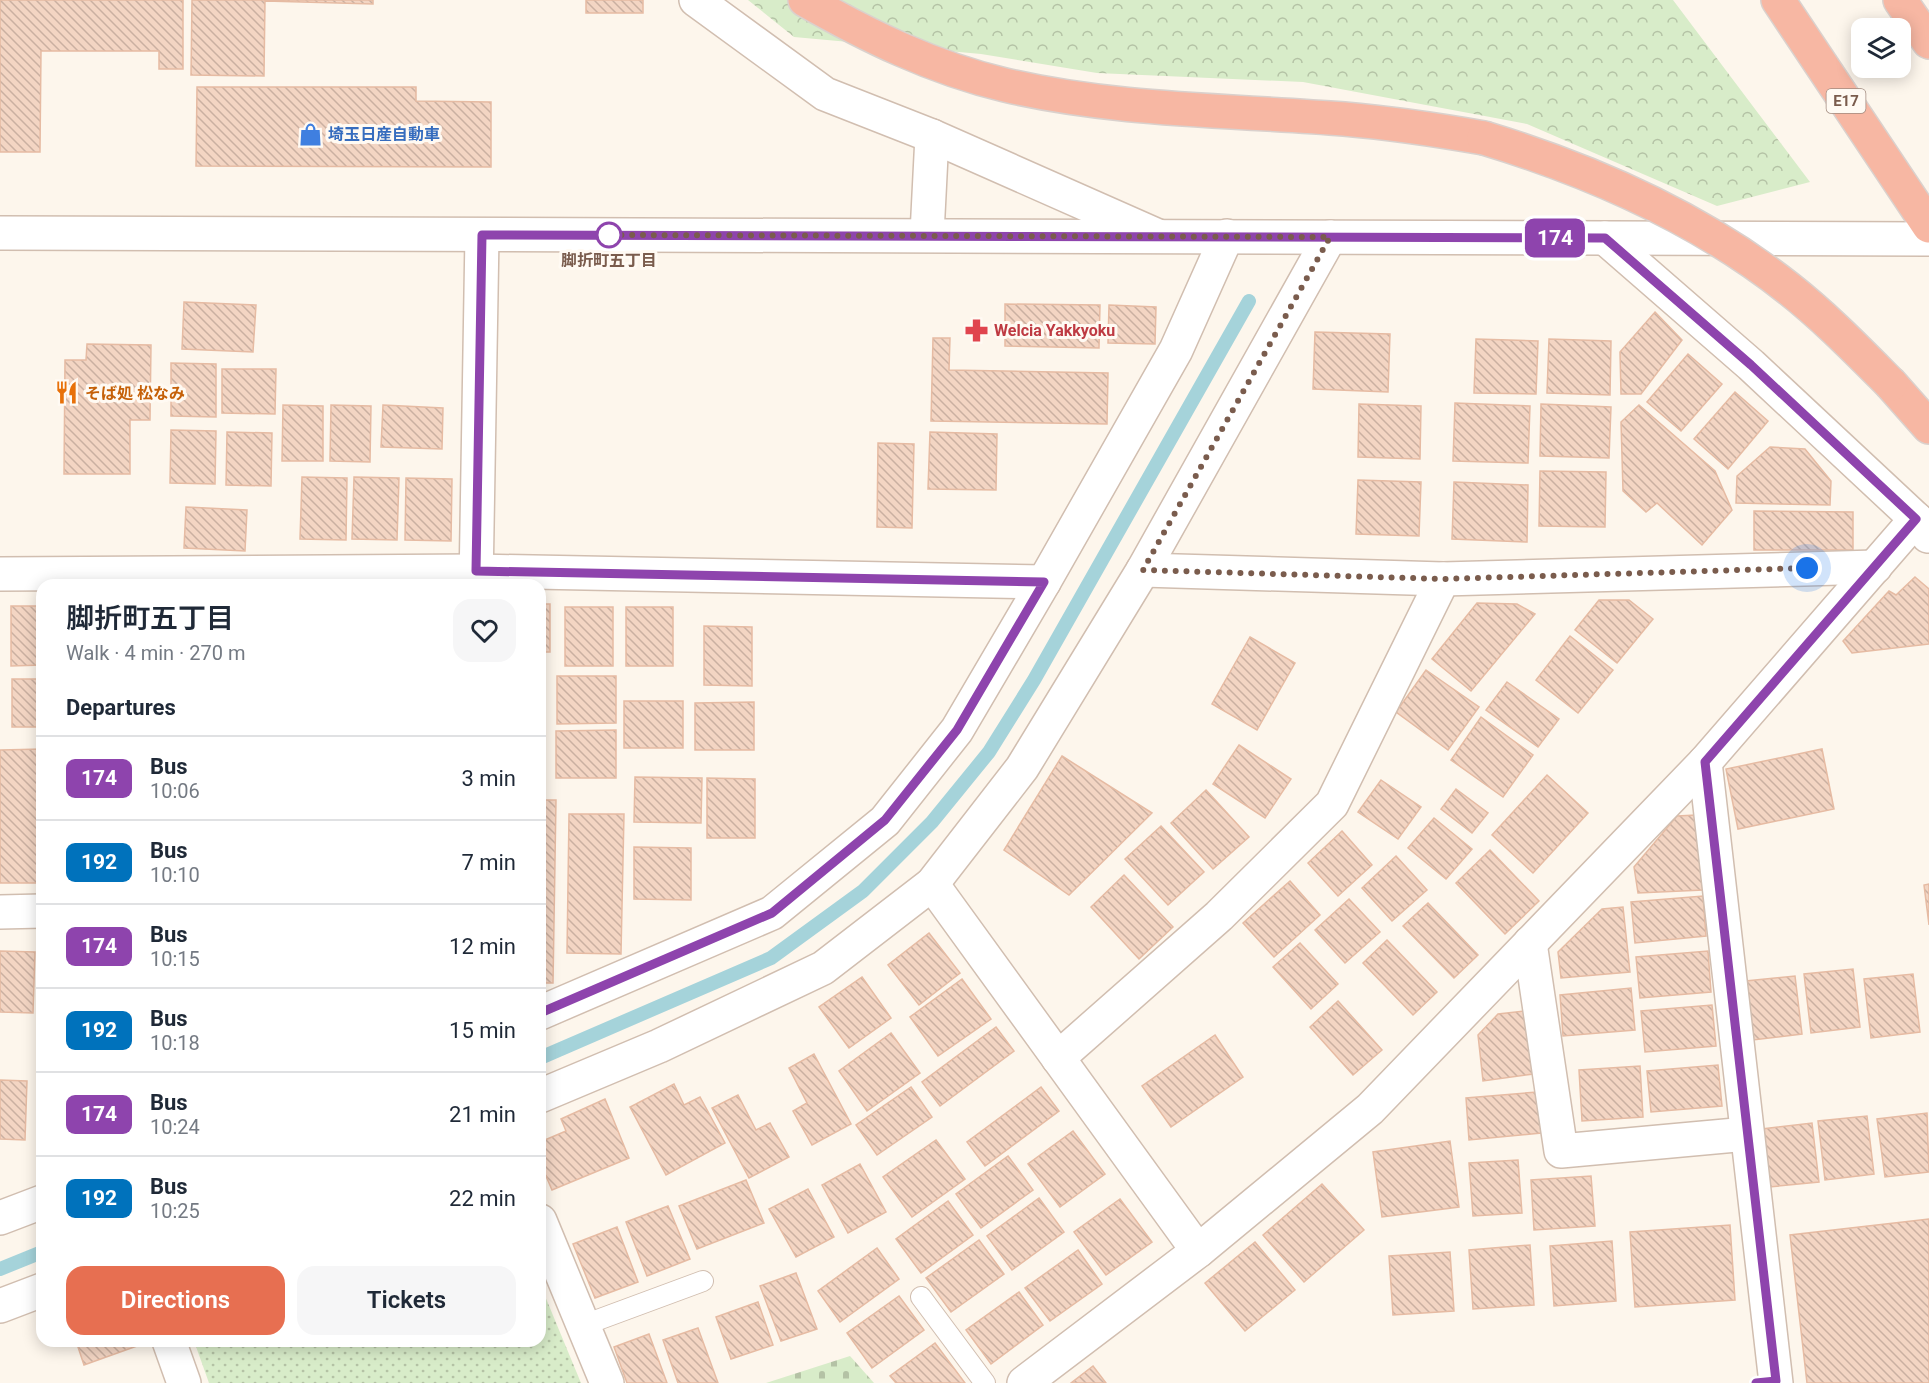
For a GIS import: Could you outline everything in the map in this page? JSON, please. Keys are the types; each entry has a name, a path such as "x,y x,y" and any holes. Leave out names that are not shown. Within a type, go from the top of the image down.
{"highway":[{"path":"805,0 880,41 935,64 1005,85 1152,106 1418,126 1484,138 1549,158 1612,184 1672,213 1731,248 1788,288 1842,335 1891,384 1929,427"},
{"name":"E17","path":"1778,0 1921,214"},
{"path":"1900,0 1929,42"}],"street":[{"path":"696,0 825,94 932,136 1158,236"},
{"path":"927,234 932,136"},
{"path":"0,233 927,234 1929,239"},
{"path":"476,578 482,235"},
{"path":"546,1010 772,913 885,820 957,730 1044,582 1176,350 1227,236"},
{"path":"546,1093 659,1046 823,968 932,884 1022,768 1143,570 1330,237"},
{"path":"1024,1383 1198,1251 1370,1110 1705,762 1875,567 1922,528 1751,365 1605,238"},
{"path":"1143,570 1443,579 1875,567"},
{"path":"0,574 1044,582"},
{"path":"1058,1058 1218,916 1332,804 1443,579"},
{"path":"1705,762 1747,1134 1769,1382"},
{"path":"932,884 1198,1251"},
{"path":"0,912 36,912"},
{"path":"1530,944 1561,1151 1747,1134"},
{"path":"0,1218 36,1204"},
{"path":"546,1235 608,1383"},
{"path":"0,1306 36,1292"},
{"path":"171,1347 184,1383"}],"lane":[{"path":"584,1325 703,1281"},
{"path":"921,1297 985,1383"}],"green space":[{"path":"748,0 1673,0 1810,182 1717,206 1527,124 1303,82 1097,73 981,54 794,37"},
{"path":"546,1298 581,1383 209,1383 196,1347 546,1347"},
{"path":"850,1356 874,1383 766,1383"}],"building":[{"path":"0,0 183,0 183,69 159,69 159,51 41,51 40,152 0,152"},
{"path":"192,0 373,0 373,4 265,1 264,76 191,75"},
{"path":"586,0 643,0 643,13 586,13"},
{"path":"197,87 416,87 416,101 491,102 491,167 196,166"},
{"path":"184,302 256,305 253,352 182,349"},
{"path":"1005,304 1100,305 1099,348 1005,346"},
{"path":"1109,305 1156,307 1155,344 1108,343"},
{"path":"1655,312 1682,340 1641,394 1621,394 1620,352"},
{"path":"1315,332 1390,334 1388,392 1313,389"},
{"path":"933,338 950,338 949,370 1108,373 1107,424 931,421"},
{"path":"1476,339 1538,341 1536,394 1474,393"},
{"path":"1549,339 1611,341 1610,395 1547,393"},
{"path":"87,344 151,345 150,420 130,420 130,474 64,474 65,360 86,360"},
{"path":"1688,354 1722,384 1681,431 1647,402"},
{"path":"171,363 216,364 216,417 171,416"},
{"path":"222,369 276,369 275,414 222,413"},
{"path":"1735,392 1768,421 1728,469 1694,439"},
{"path":"1455,403 1530,406 1528,463 1453,461"},
{"path":"1359,404 1421,406 1420,459 1358,457"},
{"path":"1541,404 1611,407 1609,458 1540,456"},
{"path":"283,405 323,406 323,461 282,461"},
{"path":"331,405 371,406 370,462 330,461"},
{"path":"383,405 443,408 442,449 381,447"},
{"path":"1639,405 1715,471 1732,510 1702,545 1657,503 1646,512 1623,491 1621,422"},
{"path":"171,430 216,431 215,484 170,483"},
{"path":"227,432 272,433 271,486 226,485"},
{"path":"930,432 997,434 996,490 928,489"},
{"path":"878,443 914,444 912,528 877,527"},
{"path":"1770,447 1805,449 1831,481 1830,505 1736,503 1737,476"},
{"path":"1540,471 1606,472 1605,527 1539,526"},
{"path":"302,477 347,478 346,540 300,539"},
{"path":"354,477 399,478 397,540 352,539"},
{"path":"406,478 452,479 451,541 405,540"},
{"path":"1358,480 1421,482 1419,536 1356,534"},
{"path":"1454,482 1528,485 1527,542 1452,539"},
{"path":"186,507 247,510 245,551 184,548"},
{"path":"1754,511 1853,512 1853,550 1754,550"},
{"path":"1915,577 1929,589 1929,644 1852,653 1843,641 1889,591 1896,595"},
{"path":"1599,600 1629,600 1653,619 1617,663 1575,630"},
{"path":"1477,603 1517,604 1535,614 1471,691 1432,659"},
{"path":"546,604 550,604 550,652 546,652"},
{"path":"11,606 36,606 36,665 11,666"},
{"path":"565,607 613,607 613,666 565,666"},
{"path":"626,607 673,607 673,666 626,666"},
{"path":"704,626 752,627 752,686 704,685"},
{"path":"1570,636 1613,670 1578,713 1536,680"},
{"path":"1250,637 1295,663 1257,730 1212,704"},
{"path":"1426,670 1479,707 1448,750 1396,712"},
{"path":"557,676 616,676 616,723 557,724"},
{"path":"12,679 36,679 36,727 12,727"},
{"path":"1507,682 1559,719 1538,747 1486,710"},
{"path":"624,701 683,701 683,748 624,748"},
{"path":"754,702 754,750 695,750 695,703"},
{"path":"1481,717 1533,755 1503,797 1451,760"},
{"path":"616,730 616,778 556,778 556,731"},
{"path":"1239,745 1291,779 1265,818 1213,784"},
{"path":"36,749 36,883 0,883 0,750"},
{"path":"1822,749 1834,809 1738,829 1726,769"},
{"path":"1062,756 1152,813 1069,895 1004,850"},
{"path":"1547,775 1588,813 1533,873 1492,835"},
{"path":"635,777 702,778 701,823 634,822"},
{"path":"707,778 755,779 755,838 707,838"},
{"path":"1381,780 1421,807 1398,839 1358,812"},
{"path":"1456,789 1488,813 1472,833 1441,809"},
{"path":"1206,790 1249,837 1213,869 1171,823"},
{"path":"546,800 556,800 553,983 546,983"},
{"path":"569,814 624,814 621,954 567,953"},
{"path":"1696,815 1703,890 1638,893 1634,867 1677,816"},
{"path":"1434,818 1472,849 1446,879 1408,848"},
{"path":"1161,826 1204,872 1168,905 1125,859"},
{"path":"1342,831 1372,865 1338,896 1308,863"},
{"path":"634,847 691,848 691,900 634,899"},
{"path":"1490,850 1539,901 1505,934 1456,883"},
{"path":"1396,856 1427,890 1392,921 1362,888"},
{"path":"1124,875 1173,927 1139,959 1091,907"},
{"path":"1290,881 1320,915 1274,957 1243,923"},
{"path":"1929,884 1929,925 1924,885"},
{"path":"1703,896 1706,936 1635,943 1631,902"},
{"path":"1349,899 1380,932 1345,963 1315,930"},
{"path":"1428,903 1478,955 1454,978 1403,926"},
{"path":"1623,907 1630,972 1561,978 1558,952 1602,909"},
{"path":"929,933 960,973 919,1005 888,965"},
{"path":"1387,940 1437,992 1413,1015 1363,963"},
{"path":"1300,943 1338,984 1311,1009 1273,967"},
{"path":"0,951 35,952 33,1013 0,1012"},
{"path":"1708,951 1711,992 1640,998 1636,957"},
{"path":"1853,969 1860,1027 1811,1033 1804,974"},
{"path":"1913,974 1920,1032 1871,1038 1864,979"},
{"path":"1795,976 1802,1034 1753,1040 1746,981"},
{"path":"862,977 891,1018 849,1048 819,1007"},
{"path":"962,979 991,1019 938,1056 910,1017"},
{"path":"1631,988 1635,1030 1563,1036 1560,995"},
{"path":"1338,1001 1382,1050 1353,1075 1310,1027"},
{"path":"1712,1005 1716,1046 1645,1052 1641,1011"},
{"path":"1524,1011 1533,1074 1483,1081 1478,1035 1498,1014"},
{"path":"996,1027 1014,1051 940,1106 922,1082"},
{"path":"891,1033 920,1073 867,1111 839,1071"},
{"path":"1215,1035 1243,1077 1171,1127 1142,1086"},
{"path":"814,1054 851,1124 812,1145 793,1111 807,1103 789,1068"},
{"path":"1718,1065 1722,1106 1651,1112 1647,1071"},
{"path":"1640,1066 1643,1117 1582,1121 1579,1070"},
{"path":"0,1080 27,1081 25,1140 0,1139"},
{"path":"674,1084 684,1105 700,1097 725,1143 666,1175 630,1107"},
{"path":"911,1087 932,1117 877,1155 856,1125"},
{"path":"1041,1087 1059,1111 985,1166 967,1142"},
{"path":"1537,1092 1541,1133 1469,1140 1466,1098"},
{"path":"738,1095 756,1130 770,1123 789,1157 749,1178 712,1108"},
{"path":"605,1099 629,1158 552,1190 546,1176 546,1139 566,1131 561,1119"},
{"path":"1927,1113 1929,1172 1885,1177 1877,1119"},
{"path":"1867,1116 1874,1174 1825,1180 1818,1121"},
{"path":"1812,1123 1819,1182 1769,1187 1762,1129"},
{"path":"1073,1131 1105,1174 1060,1207 1028,1164"},
{"path":"936,1140 965,1179 912,1217 883,1177"},
{"path":"1450,1141 1459,1207 1382,1217 1373,1152"},
{"path":"1008,1156 1033,1190 981,1228 956,1194"},
{"path":"1518,1160 1522,1213 1473,1216 1469,1163"},
{"path":"860,1164 886,1212 848,1233 822,1185"},
{"path":"1591,1176 1595,1226 1534,1230 1531,1180"},
{"path":"746,1180 764,1223 697,1249 679,1206"},
{"path":"1322,1184 1364,1230 1304,1282 1263,1235"},
{"path":"808,1189 834,1237 796,1257 769,1209"},
{"path":"1039,1198 1064,1232 1012,1270 987,1236"},
{"path":"1120,1199 1152,1242 1106,1275 1074,1232"},
{"path":"948,1201 973,1235 921,1273 896,1239"},
{"path":"668,1206 690,1259 647,1276 626,1222"},
{"path":"1929,1219 1929,1383 1807,1383 1790,1235"},
{"path":"1730,1225 1735,1300 1635,1307 1630,1232"},
{"path":"617,1227 638,1282 595,1298 573,1244"},
{"path":"979,1240 1004,1274 951,1312 926,1278"},
{"path":"1612,1241 1616,1301 1554,1306 1550,1246"},
{"path":"1255,1242 1295,1290 1245,1331 1205,1283"},
{"path":"1530,1245 1534,1305 1473,1309 1469,1250"},
{"path":"877,1248 899,1279 840,1322 818,1291"},
{"path":"1078,1250 1102,1284 1050,1321 1025,1288"},
{"path":"1450,1252 1454,1311 1393,1315 1389,1256"},
{"path":"796,1273 817,1329 781,1341 760,1286"},
{"path":"1019,1292 1043,1325 991,1364 966,1330"},
{"path":"899,1296 924,1330 872,1368 847,1333"},
{"path":"758,1302 773,1345 731,1359 716,1317"},
{"path":"698,1328 718,1383 678,1383 663,1340"},
{"path":"649,1334 667,1383 627,1383 614,1347"},
{"path":"935,1343 965,1383 896,1383 890,1376"},
{"path":"78,1347 134,1347 84,1365"},
{"path":"1093,1366 1106,1383 1071,1383"}],"waterway":[{"path":"546,1055 771,958 863,891 932,822 989,752 1034,680 1249,301"},
{"path":"0,1269 36,1254"}],"bus line":[{"name":"174","path":"546,1010 772,913 885,820 957,730 1044,582 476,571 482,235 927,234 1605,238 1751,365 1916,519 1705,762 1776,1381 1756,1383"}],"place":[{"name":"埼玉日産自動車","path":"310,134"},
{"name":"脚折町五丁目","path":"609,235"},
{"name":"Welcia Yakkyoku","path":"976,330"},
{"name":"そば処 松なみ","path":"67,393"}],"route":[{"path":"609,235 599,235 927,234 1330,237 1143,570 1443,579 1807,568"}]}
